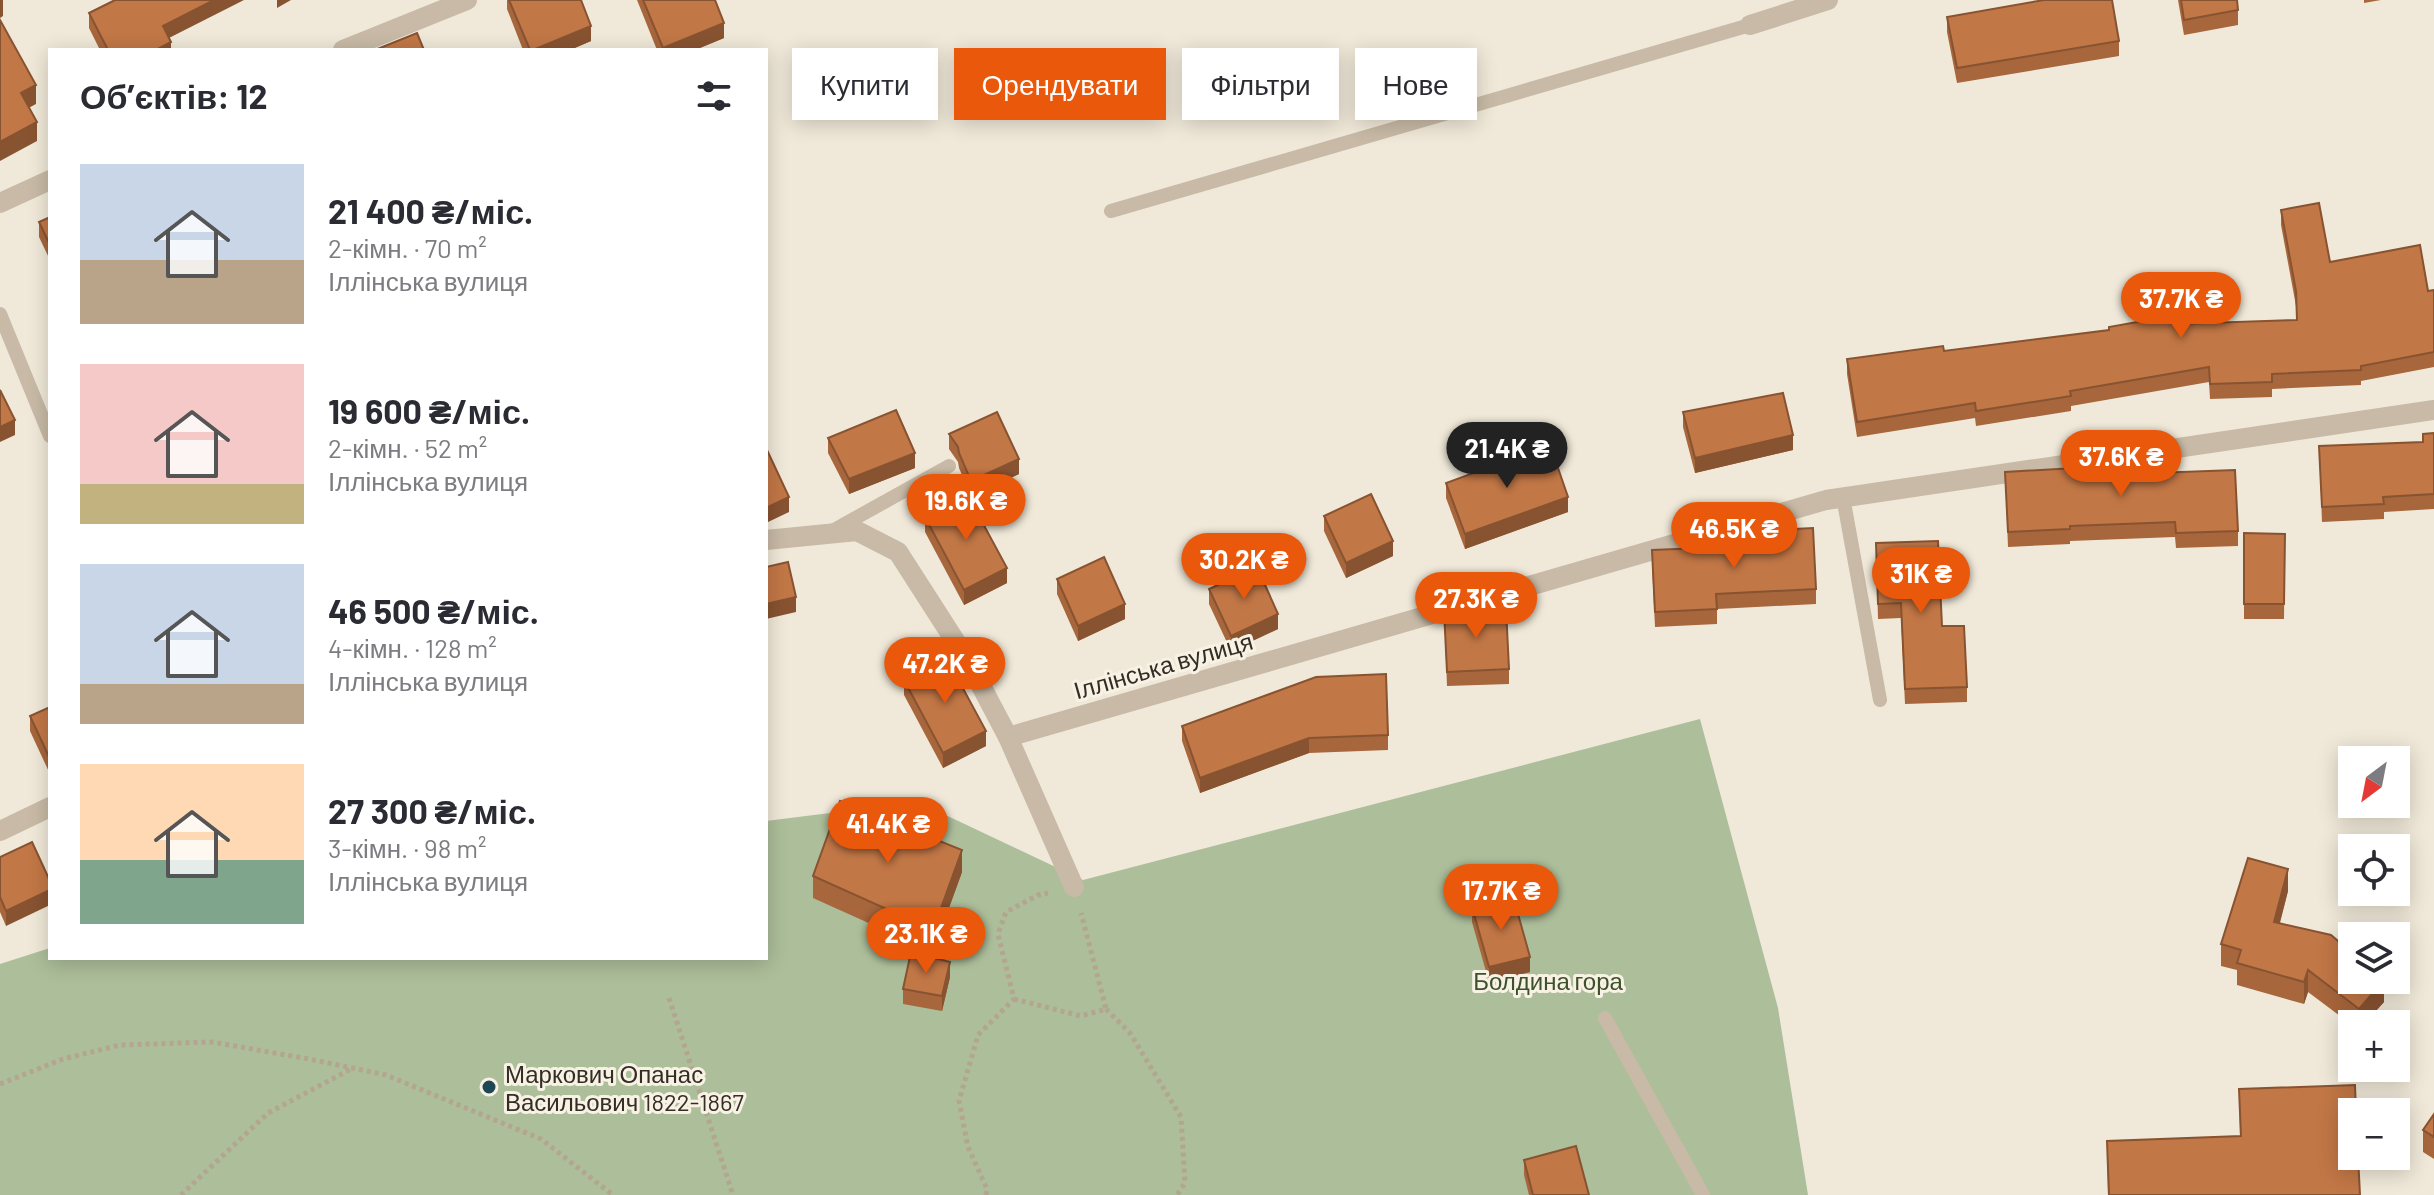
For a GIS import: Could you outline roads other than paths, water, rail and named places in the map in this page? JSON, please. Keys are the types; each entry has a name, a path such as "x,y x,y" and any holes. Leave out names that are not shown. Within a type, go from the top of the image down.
{"street":[{"path":"348,48 467,0"},
{"path":"1750,25 1828,0"},
{"path":"0,203 48,181"},
{"name":"Іллінська вулиця","path":"1008,737 1826,500 2430,410"},
{"path":"768,540 857,531 898,552 968,661 1008,737 1074,887"},
{"path":"0,831 48,808"}],"lane":[{"path":"1111,211 1750,25"},
{"path":"0,314 48,431"},
{"path":"827,534 949,466"},
{"path":"1843,497 1880,700"},
{"path":"1605,1018 1703,1195"}],"place":[{"name":"Маркович Опанас Васильович 1822-1867","path":"489,1087"}],"park label":[{"name":"Болдина гора","path":"1548,980"}]}
